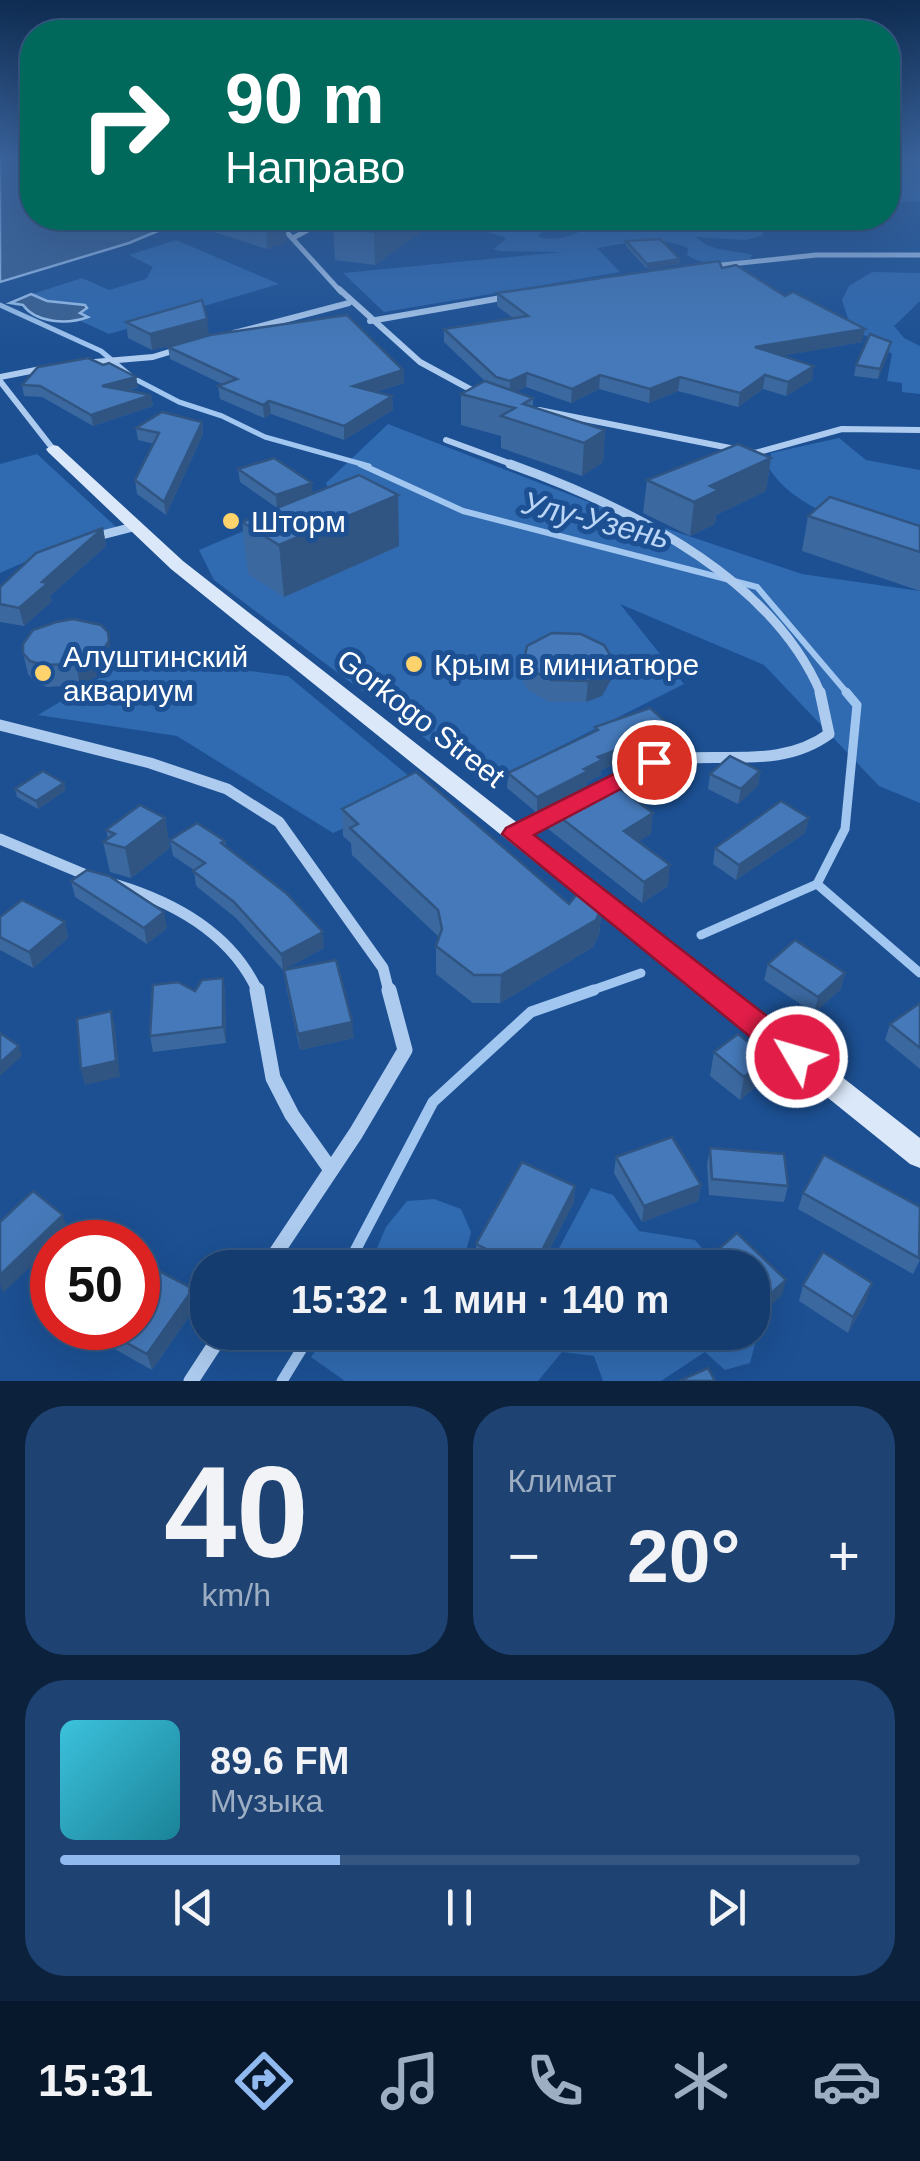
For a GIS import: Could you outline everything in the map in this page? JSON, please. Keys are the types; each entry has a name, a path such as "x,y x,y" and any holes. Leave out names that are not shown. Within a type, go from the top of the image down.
{"main road":[{"name":"Gorkogo Street","path":"53,449 133,527 920,1155"}],"street":[{"path":"286,230 349,303 418,364 496,399"},
{"path":"293,238 308,230"},
{"path":"708,267 816,255 920,255"},
{"path":"370,320 522,294"},
{"path":"228,334 349,303"},
{"path":"73,364 153,357 182,348"},
{"path":"0,379 58,366"},
{"name":"Gorkogo Street","path":"0,379 53,449"},
{"path":"525,406 754,453 842,429 920,430"},
{"path":"446,440 621,507 708,562 755,603 790,641 820,691 828,734 817,746 782,755 654,762 590,795"},
{"path":"76,544 133,527"},
{"path":"0,725 150,764 227,789 278,822 383,968 405,1050 278,1250"},
{"path":"515,834 574,804"},
{"path":"0,839 49,861 151,894 182,910 248,967 260,997 272,1076 292,1117 331,1170"},
{"path":"191,1381 211,1350"}],"shaded area":[{"path":"0,221 20,221 20,230 160,230 129,243 0,282"},
{"path":"480,230 545,230 537,236 556,238 586,230 764,230 762,236 745,240 696,237 716,248 752,255 750,259 709,263 687,255 688,248 676,244 631,242 597,248 620,272 384,312 343,273 562,252 493,249 505,237"},
{"path":"176,240 279,284 109,334 26,296 82,278 109,290 146,279 153,267 129,255"},
{"path":"872,272 920,273 920,301 894,326 904,338 920,346 920,394 902,392 902,383 887,381 892,354 850,325 842,300 849,286"},
{"path":"31,294 47,301 85,305 87,308 80,313 88,317 52,321 36,316 23,305 10,303"},
{"path":"388,424 599,506 802,574 920,591 920,803 879,786 764,665 620,604 684,684 486,784 214,580 199,550 331,494 326,483"},
{"path":"839,438 866,460 920,470 920,546 816,508 797,497 768,467 771,453"},
{"path":"37,454 116,527 86,535 0,573 0,464"},
{"path":"136,656 288,676 427,791 333,833 177,736 38,715"},
{"path":"591,1188 613,1195 639,1231 695,1240 703,1250 558,1250"},
{"path":"434,1199 461,1209 471,1232 466,1250 376,1250 386,1227 407,1201"},
{"path":"316,1350 753,1350 750,1363 725,1370 705,1352 661,1381 603,1381 594,1356 562,1352 538,1381 345,1381 311,1357"}],"building":[{"path":"660,239 680,259 647,264 626,241"},
{"path":"719,261 722,268 736,265 785,296 793,292 865,329 755,347 814,366 788,382 765,375 740,393 680,377 650,389 600,375 572,389 527,373 510,381 496,377 444,329 528,316 497,293"},
{"path":"202,300 207,319 150,334 126,322"},
{"path":"347,315 403,370 353,386 392,396 344,426 269,401 263,405 218,386 237,379 168,347 210,335"},
{"path":"870,334 891,342 880,369 856,365"},
{"path":"88,358 103,365 109,363 136,377 102,386 151,395 91,415 40,386 22,385 38,367"},
{"path":"485,381 533,398 523,404 605,430 584,443 501,416 515,408 461,394"},
{"path":"162,412 202,422 164,502 135,480 159,433 136,428"},
{"path":"738,444 771,458 710,486 719,490 694,502 647,480"},
{"path":"274,458 312,483 276,495 238,469"},
{"path":"359,475 398,495 279,545 242,522"},
{"path":"830,497 920,526 920,552 808,516"},
{"path":"103,528 19,608 0,604 0,587 36,553"},
{"path":"73,619 101,625 108,632 109,641 103,650 76,664 42,665 30,661 23,653 23,644 33,630"},
{"path":"552,633 581,634 604,645 612,658 603,674 588,681 551,680 529,669 524,660 527,646"},
{"path":"650,708 674,729 598,757 602,760 584,769 588,771 537,797 508,773 598,730 595,727"},
{"path":"730,756 760,771 741,789 710,774"},
{"path":"43,771 64,783 36,801 15,789"},
{"path":"416,772 569,904 577,894 602,907 596,920 501,975 474,975 436,946 442,929 438,910 350,828 358,824 342,809"},
{"path":"605,778 653,813 624,831 670,865 644,882 548,808"},
{"path":"781,801 809,818 739,865 715,848"},
{"path":"140,805 165,818 125,848 103,842 115,834 106,830"},
{"path":"197,823 225,841 221,843 286,893 323,932 281,954 234,902 193,871 205,863 170,840"},
{"path":"87,870 109,876 164,912 144,928 71,881"},
{"path":"22,900 65,922 29,952 0,937 0,917"},
{"path":"795,940 845,973 818,997 768,964"},
{"path":"336,960 352,1022 298,1034 284,970"},
{"path":"223,978 223,1027 150,1036 153,985 178,982 195,991 202,980"},
{"path":"920,1003 920,1048 890,1024"},
{"path":"111,1011 116,1061 81,1069 77,1019"},
{"path":"0,1033 19,1046 0,1063"},
{"path":"738,1034 768,1058 744,1077 714,1052"},
{"path":"672,1137 701,1185 644,1206 616,1157"},
{"path":"710,1148 784,1154 788,1186 712,1179"},
{"path":"824,1155 920,1207 919,1258 803,1193"},
{"path":"522,1162 575,1186 542,1250 488,1250 476,1244"},
{"path":"33,1191 63,1215 58,1220 30,1220 30,1246 0,1275 0,1222"},
{"path":"737,1233 755,1250 718,1250"},
{"path":"823,1252 872,1283 853,1317 803,1285"},
{"path":"770,1265 786,1280 770,1294"},
{"path":"160,1272 190,1287 190,1293 160,1336"},
{"path":"708,1368 715,1381 679,1381"}],"waterway":[{"name":"Улу-Узень","path":"0,305 101,351 133,378 179,402 222,416 265,437 369,466"},
{"name":"Улу-Узень","path":"360,464 463,511 757,587 848,694"},
{"name":"Улу-Узень","path":"817,884 845,829 857,705 846,692"},
{"name":"Улу-Узень","path":"701,935 817,884"},
{"path":"817,884 920,973"},
{"name":"Улу-Узень","path":"587,992 641,973"},
{"name":"Улу-Узень","path":"355,1250 433,1102 531,1012 594,990"},
{"name":"Улу-Узень","path":"282,1381 301,1350"}],"place":[{"name":"Шторм","path":"231,521"},
{"name":"Крым в миниатюре","path":"414,664"},
{"name":"Алуштинский аквариум","path":"43,673"}],"route":[{"path":"654,762 515,834 797,1057"}]}
